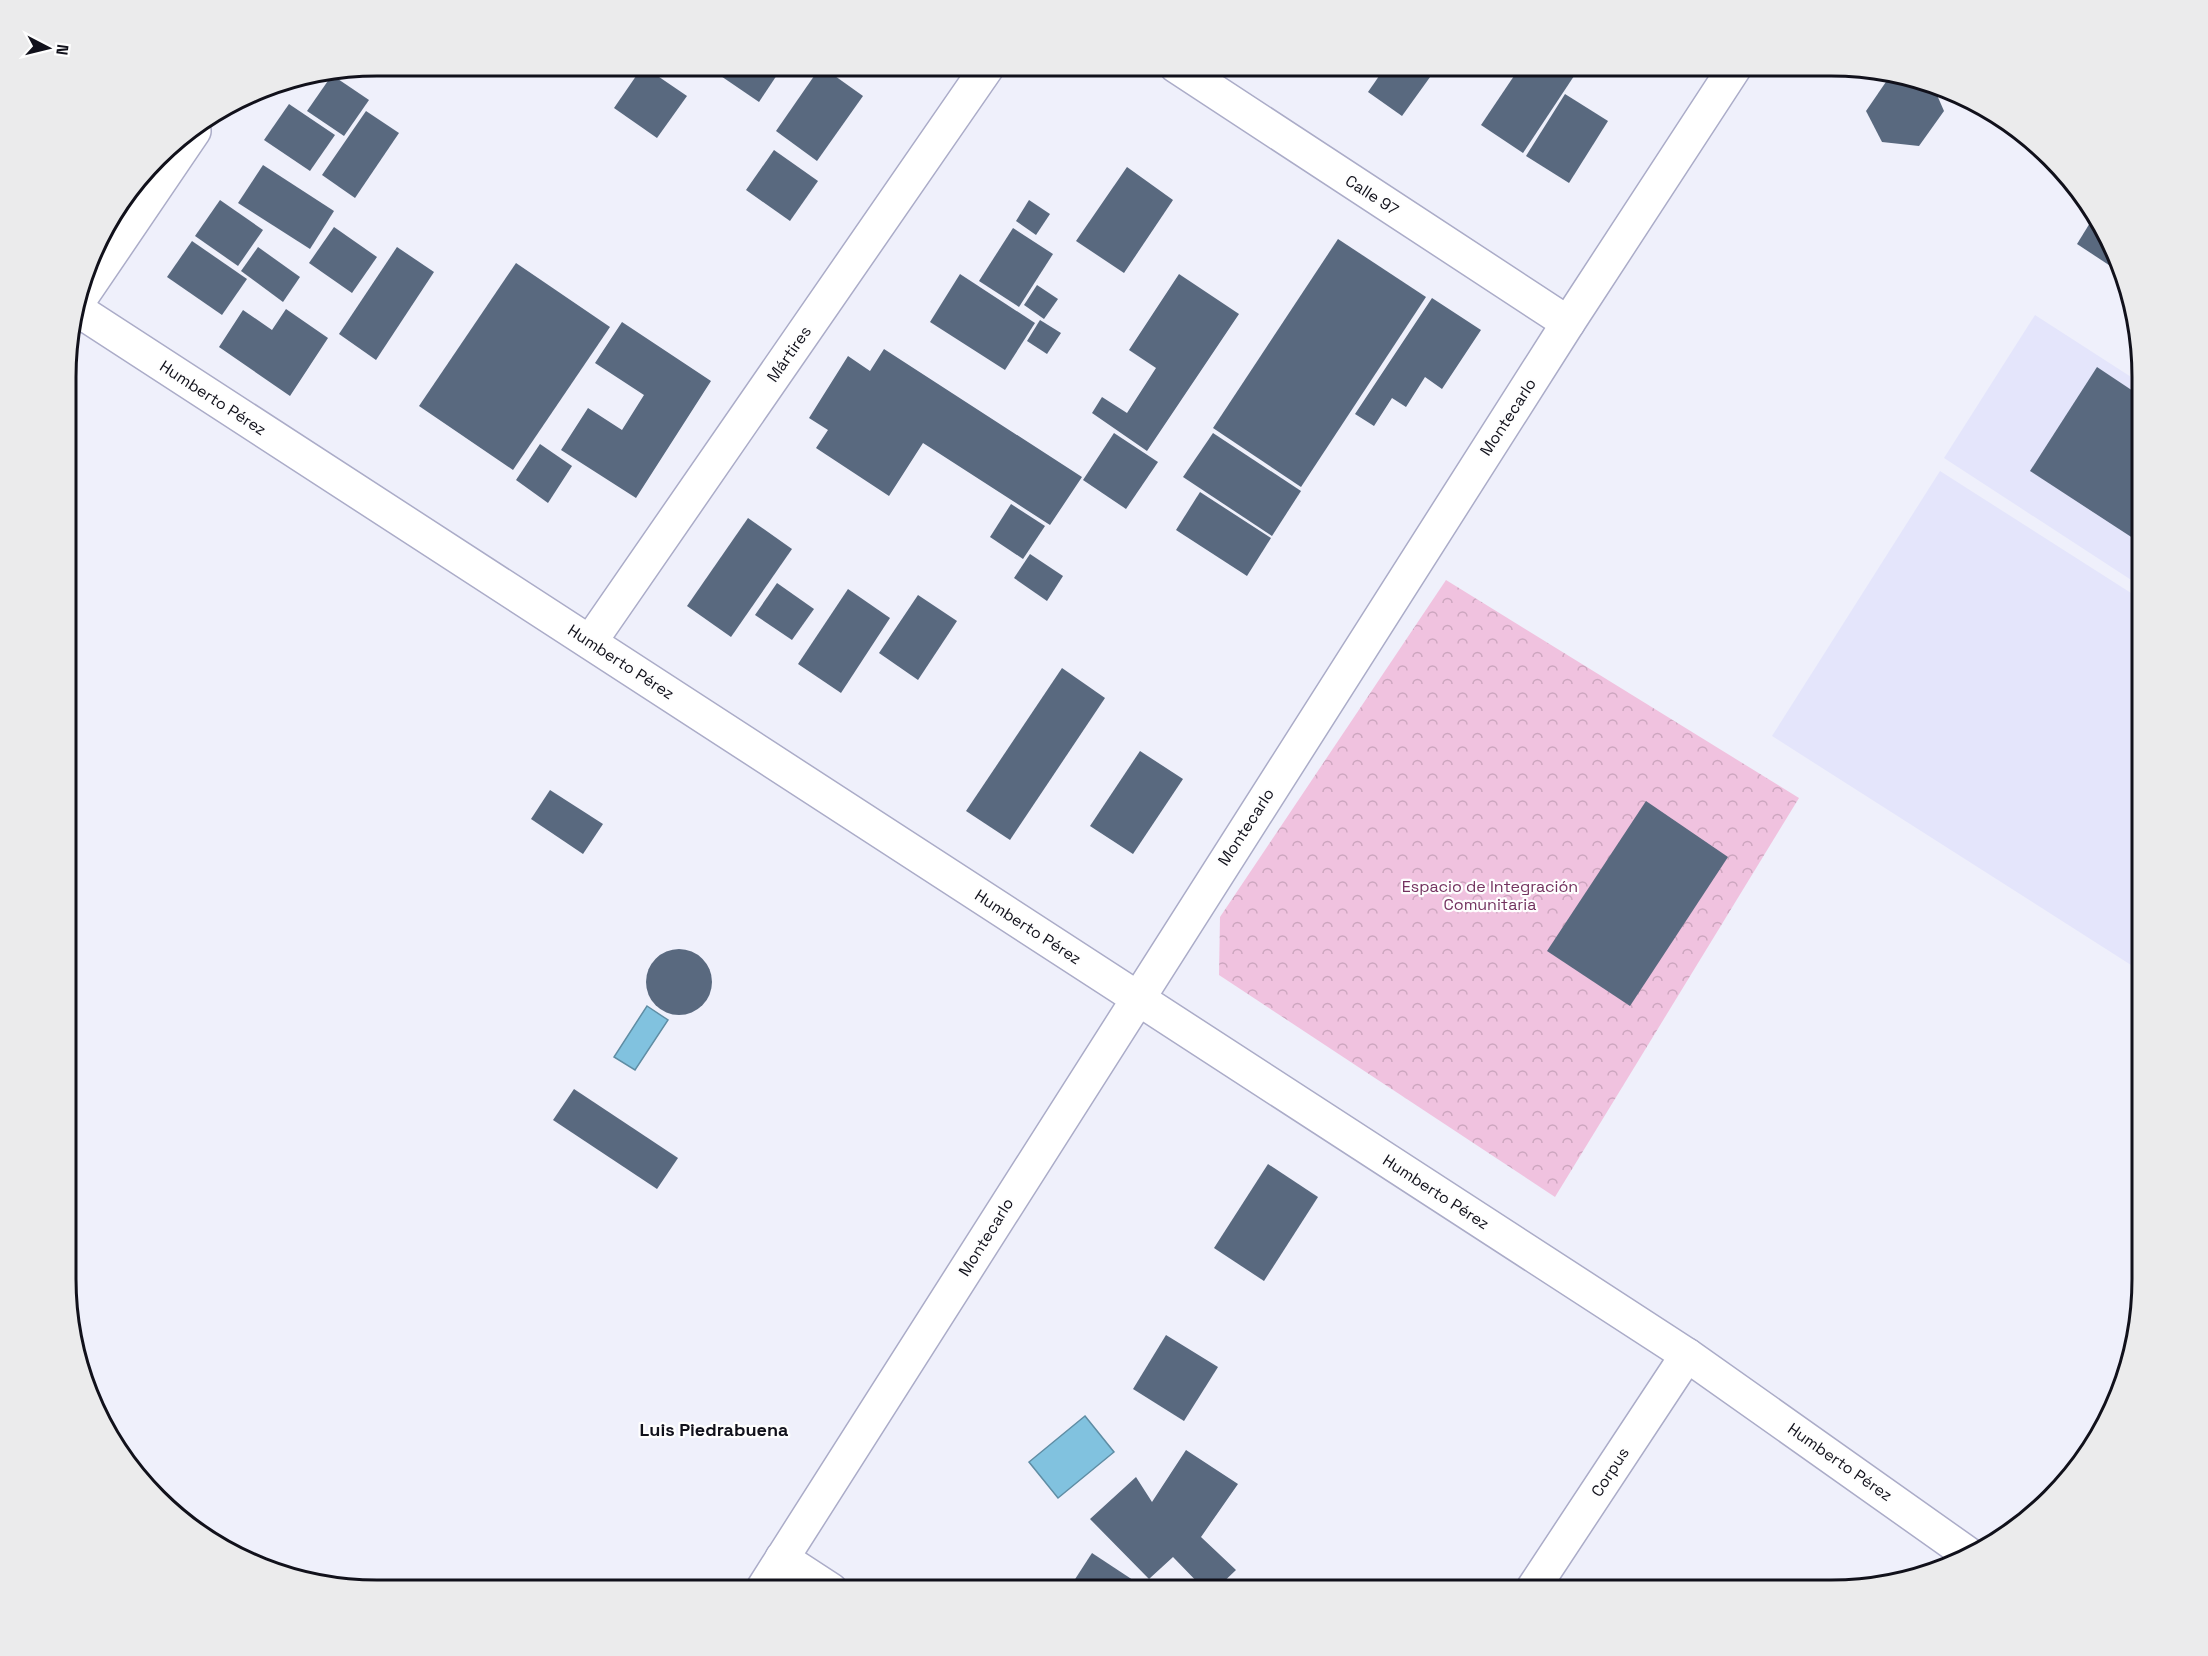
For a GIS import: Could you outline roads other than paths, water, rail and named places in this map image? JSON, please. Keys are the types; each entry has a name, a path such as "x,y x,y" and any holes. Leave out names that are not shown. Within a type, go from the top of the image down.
{"street":[{"name":"Mártires","path":"590,642 981,76"},
{"name":"Calle 97","path":"1191,76 1568,323"},
{"name":"Montecarlo","path":"768,1580 1568,323 1729,76"},
{"path":"91,282 182,149"},
{"name":"Humberto Pérez","path":"83,313 1687,1355 1961,1549"},
{"name":"Corpus","path":"1539,1580 1687,1355"},
{"path":"782,1558 816,1580"}],"water":[{"path":"647,1006 668,1020 635,1070 614,1057"},
{"path":"1085,1416 1114,1452 1058,1498 1029,1462"}],"district":[{"name":"Luis Piedrabuena","path":"714,1429"}],"park label":[{"name":"Espacio de Integración Comunitaria","path":"1490,895"}]}
